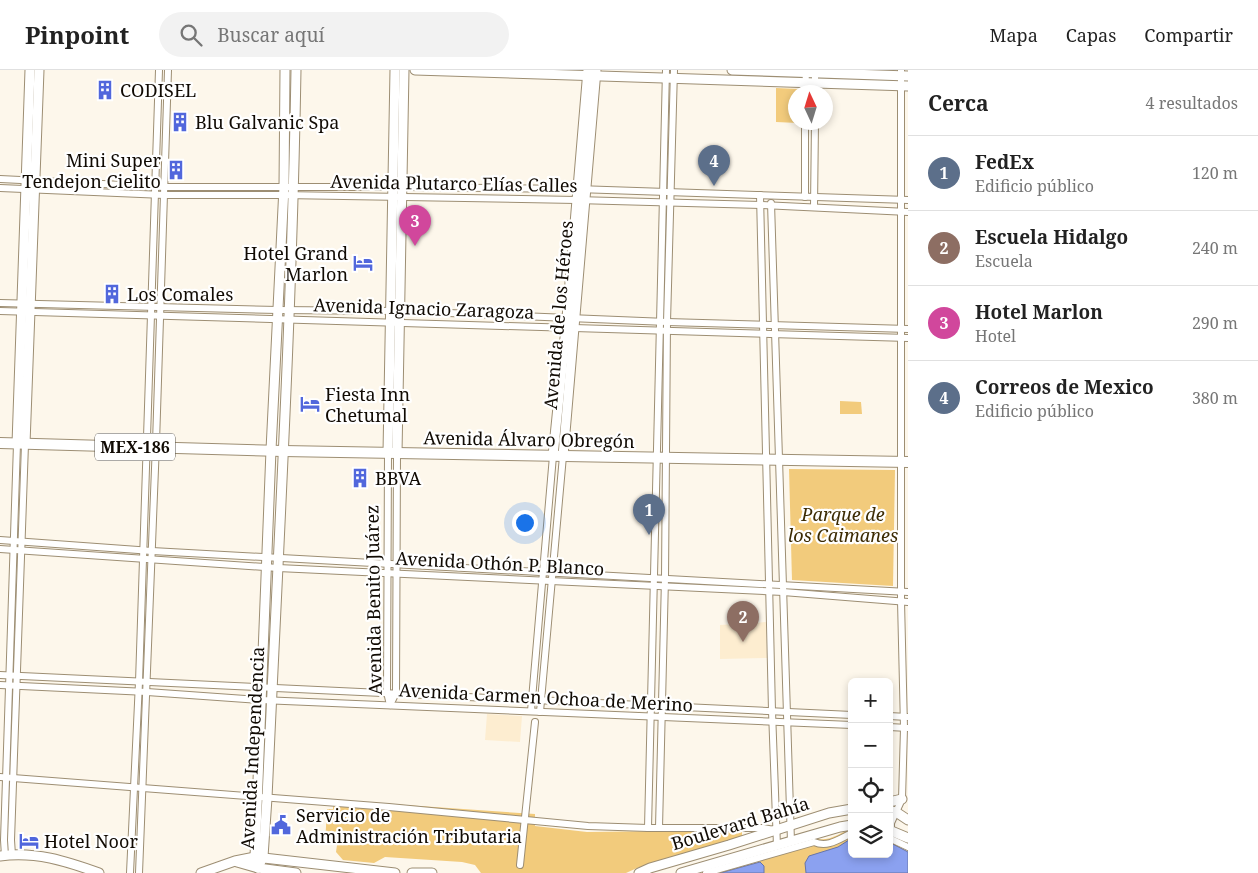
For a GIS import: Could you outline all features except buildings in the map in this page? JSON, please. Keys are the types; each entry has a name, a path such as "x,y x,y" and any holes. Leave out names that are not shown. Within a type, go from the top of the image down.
{"main road":[{"path":"21,444 30,184 30,70"},
{"path":"30,184 38,70"},
{"name":"Avenida Independencia","path":"259,857 257,798 272,424 284,191 285,70"},
{"name":"Avenida Independencia","path":"258,868 267,798 284,451 294,191 296,70"},
{"name":"Avenida Benito Juárez","path":"395,70 397,187"},
{"name":"Avenida Benito Juárez","path":"393,453 396,197 404,70"},
{"path":"416,70 670,74 759,81 805,82 810,85"},
{"path":"732,70 903,74"},
{"name":"Avenida de los Héroes","path":"558,456 592,73"},
{"path":"833,88 905,86"},
{"path":"276,360 288,360"},
{"path":"272,424 285,425"},
{"name":"Avenida Álvaro Obregón","path":"0,444 905,462"},
{"name":"Boulevard Bahía","path":"639,873 829,813 848,810"},
{"path":"893,811 908,820"},
{"name":"Boulevard Bahía","path":"681,873 848,826"},
{"path":"893,834 908,838"},
{"path":"5,856 47,856 99,873"},
{"path":"201,873 234,862 259,857 344,870 395,873"},
{"path":"234,862 258,868 296,873"},
{"path":"412,873 432,873"}],"street":[{"path":"139,873 152,551 152,306 160,70"},
{"path":"130,873 143,559 161,316 168,70"},
{"path":"759,81 764,70"},
{"path":"764,70 769,81"},
{"path":"805,82 811,73"},
{"path":"811,73 814,85"},
{"path":"648,828 664,331 663,192 670,74"},
{"path":"664,322 671,202 670,74"},
{"path":"893,811 905,799 906,728 905,462 900,338 904,262 904,211 900,199 905,86 903,74"},
{"path":"805,130 805,197"},
{"path":"814,208 815,130"},
{"name":"Avenida Plutarco Elías Calles","path":"0,179 30,184 164,196 284,191"},
{"name":"Avenida Plutarco Elías Calles","path":"0,188 30,184 284,191 397,187 581,189 908,200"},
{"path":"499,198 500,188"},
{"name":"Avenida Plutarco Elías Calles","path":"294,191 396,197 671,202 904,211"},
{"path":"760,195 772,722 777,846"},
{"path":"771,195 791,842"},
{"name":"Avenida Ignacio Zaragoza","path":"0,303 26,308 152,316 278,314"},
{"name":"Avenida Ignacio Zaragoza","path":"0,311 26,308 152,306 394,323 570,323 617,320 908,329"},
{"name":"Avenida Ignacio Zaragoza","path":"289,315 394,311 570,323 617,329 908,338"},
{"path":"617,320 617,329"},
{"path":"6,778 16,685 13,676 14,541 21,444"},
{"path":"5,856 9,685 13,676 22,541 21,444"},
{"name":"Avenida Benito Juárez","path":"390,704 387,692 387,572 393,453"},
{"name":"Avenida Benito Juárez","path":"390,704 396,693 396,564 393,453"},
{"name":"Avenida de los Héroes","path":"531,711 542,581 558,456"},
{"name":"Avenida de los Héroes","path":"540,712 552,581 558,456"},
{"path":"659,828 665,578 661,458"},
{"name":"Avenida Othón P. Blanco","path":"0,540 144,550 266,562 278,568 783,592 905,601"},
{"name":"Avenida Othón P. Blanco","path":"0,549 143,559 266,562 278,558 905,592"},
{"name":"Avenida Carmen Ochoa de Merino","path":"0,675 848,715"},
{"name":"Avenida Carmen Ochoa de Merino","path":"0,685 261,700 848,725"},
{"path":"193,695 194,685"},
{"path":"316,702 317,690"},
{"path":"454,695 454,708"},
{"path":"620,715 621,704"},
{"path":"728,709 728,720"},
{"path":"893,716 906,717"},
{"path":"520,865 535,722"},
{"path":"893,727 906,728"},
{"path":"6,778 525,819 588,826 763,828 775,830"},
{"path":"893,835 908,846"},
{"path":"706,873 814,842 821,845 842,840 848,836"}],"shaded area":[{"path":"766,622 767,658 720,659 720,625"},
{"path":"487,714 522,716 520,742 485,740"}],"green space":[{"path":"776,88 788,89 788,123 776,122"},
{"path":"840,401 861,402 862,414 840,414"},
{"name":"Parque de los Caimanes","path":"789,469 895,470 893,586 792,580"},
{"path":"333,800 535,814 535,826 587,832 738,830 742,832 742,837 637,868 626,873 481,873 475,865 462,862 385,857 374,863 343,860 336,852 337,845 325,844 327,809 333,809"},
{"path":"848,830 848,858 893,858 893,844 908,852 908,873 720,873 760,862 758,855 814,838 824,839"}],"water":[{"path":"848,841 848,858 893,858 893,844 908,852 908,873 806,873 805,863 809,856 838,847"},
{"path":"760,862 764,866 764,873 720,873"}],"place":[{"name":"CODISEL","path":"105,90"},
{"name":"Blu Galvanic Spa","path":"180,122"},
{"name":"Mini Super Tendejon Cielito","path":"176,170"},
{"name":"Correos de Mexico","path":"714,186"},
{"name":"Hotel Marlon","path":"415,246"},
{"name":"Hotel Grand Marlon","path":"363,263"},
{"name":"Los Comales","path":"112,294"},
{"name":"Fiesta Inn Chetumal","path":"310,404"},
{"name":"BBVA","path":"360,478"},
{"name":"FedEx","path":"649,535"},
{"name":"Escuela Hidalgo","path":"743,642"},
{"name":"Servicio de Administración Tributaria","path":"281,825"},
{"name":"Hotel Noor","path":"29,841"}]}
